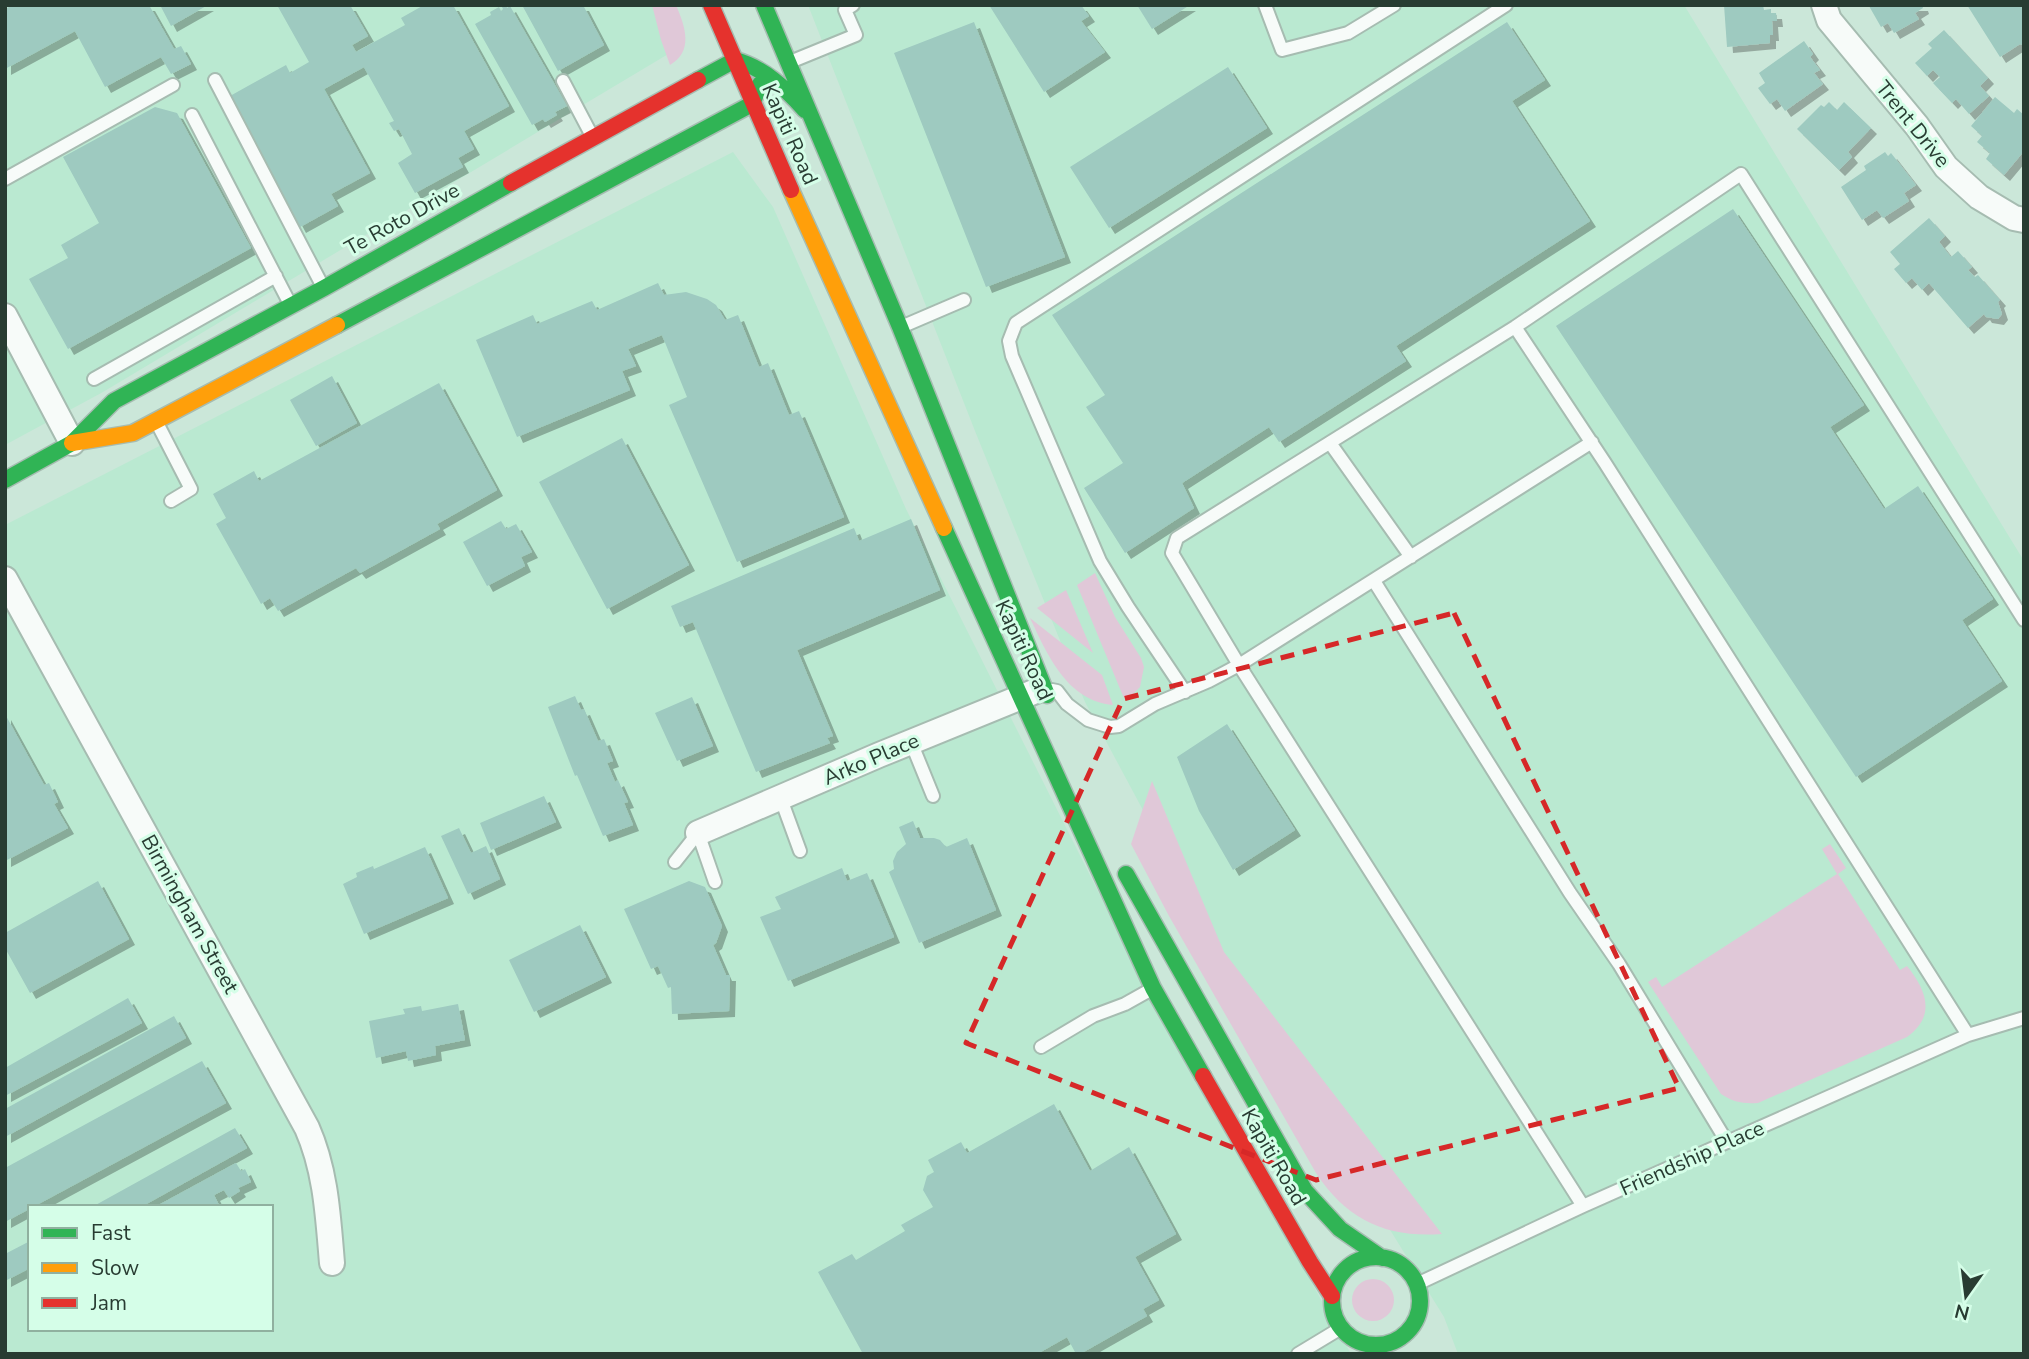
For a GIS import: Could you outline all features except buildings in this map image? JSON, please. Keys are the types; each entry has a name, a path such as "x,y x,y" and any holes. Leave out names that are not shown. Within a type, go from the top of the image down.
{"main road":[{"name":"Kapiti Road","path":"712,5 752,104 1040,698"},
{"name":"Kapiti Road","path":"763,5 816,123 900,327 1153,988 1332,1296"},
{"path":"752,104 763,73 766,21 763,5"},
{"path":"735,60 763,73 795,98 816,123"},
{"name":"Te Roto Drive","path":"72,443 133,433 156,422 379,280 593,138 735,60"},
{"path":"643,162 653,146 657,101"},
{"name":"Te Roto Drive","path":"5,480 72,443 114,401 290,304 324,288 379,280 643,162 752,104"},
{"name":"Kapiti Road","path":"1116,855 1305,1191 1334,1224 1382,1258"},
{"path":"1153,988 1157,932"},
{"path":"1371,1258 1382,1258 1391,1259 1405,1268 1417,1284 1420,1296 1416,1320 1393,1348 1363,1343 1341,1328 1334,1313 1332,1296 1341,1275 1349,1266 1371,1258"}],"street":[{"name":"Trent Drive","path":"1824,5 1829,20 1917,126 1947,167 1979,197 2014,219 2024,220"},
{"path":"5,316 72,443"},
{"name":"Birmingham Street","path":"5,579 307,1128 315,1146 325,1186 332,1263"},
{"name":"Arko Place","path":"698,834 911,742 1040,698"}],"lane":[{"path":"790,62 856,35 845,10 853,5"},
{"path":"1265,5 1282,50 1348,33 1394,5"},
{"path":"1185,692 1100,561 1012,356 1009,341 1016,323 1503,7"},
{"path":"215,80 324,288"},
{"path":"564,81 593,138"},
{"path":"5,179 173,85"},
{"path":"192,115 290,304"},
{"path":"1583,1206 1239,665 1172,553 1177,538 1515,327 1741,174 2024,620"},
{"path":"94,379 276,276"},
{"path":"900,327 964,300"},
{"path":"1515,327 1592,442 1968,1035"},
{"path":"156,422 191,489 171,501"},
{"path":"1040,698 1057,691 1068,705 1088,720 1110,727 1127,722 1155,704 1239,665 1592,442"},
{"path":"1330,443 1411,557"},
{"path":"1374,580 1563,881 1619,964 1727,1142"},
{"path":"911,742 933,796"},
{"path":"781,799 800,851"},
{"path":"675,862 698,834"},
{"path":"698,834 715,882"},
{"path":"1041,1047 1093,1016 1125,1004 1153,988"},
{"name":"Friendship Place","path":"1417,1284 1583,1206 1968,1035 2022,1022"},
{"path":"1298,1354 1341,1328"}],"highlighted area":[{"path":"1454,613 1679,1088 1316,1180 966,1043 1123,699"}],"shaded area":[{"path":"5,5 666,5 680,47 103,392 5,445"},
{"path":"652,5 676,5 682,21 685,45 678,59 670,65 661,40"},
{"path":"808,5 1684,5 2024,561 2024,1354 1458,1354 1444,1317 1226,965 1085,702 975,431"},
{"path":"733,152 773,207 906,509 1120,935 1351,1354 5,1354 5,525"},
{"path":"1095,573 1115,617 1144,667 1140,687 1127,700 1077,585"},
{"path":"1066,590 1093,653 1037,608"},
{"path":"1030,618 1102,675 1113,705 1097,702 1071,685 1052,660"},
{"path":"1152,781 1224,952 1442,1234 1403,1233 1370,1223 1341,1203 1316,1173 1169,916 1131,844"},
{"path":"1830,844 1846,868 1838,874 1900,970 1907,966 1920,985 1925,1003 1922,1021 1907,1037 1758,1103 1734,1101 1721,1094 1648,982 1656,977 1662,987 1837,874 1822,849"},
{"path":"1373,1279 1388,1285 1394,1300 1388,1315 1373,1321 1358,1315 1352,1300 1358,1285"}],"traffic: fast":[{"path":"764,5 900,327 1047,695"},
{"path":"698,80 735,60 755,68 773,80 805,110"},
{"path":"337,325 752,104 760,84"},
{"path":"5,480 72,443 114,401 511,183"},
{"path":"944,528 1153,988 1203,1076"},
{"path":"1126,874 1305,1191 1340,1229 1382,1258"},
{"path":"1376,1257 1393,1261 1407,1270 1416,1284 1420,1301 1416,1318 1407,1332 1393,1341 1376,1345 1359,1341 1345,1332 1336,1318 1332,1301 1336,1284 1345,1270 1359,1261 1376,1257"}],"traffic: slow":[{"path":"791,190 944,528"},
{"path":"72,443 133,433 337,325"}],"traffic: jam":[{"path":"711,5 791,190"},
{"path":"511,183 698,80"},
{"path":"1203,1076 1332,1296"}]}
